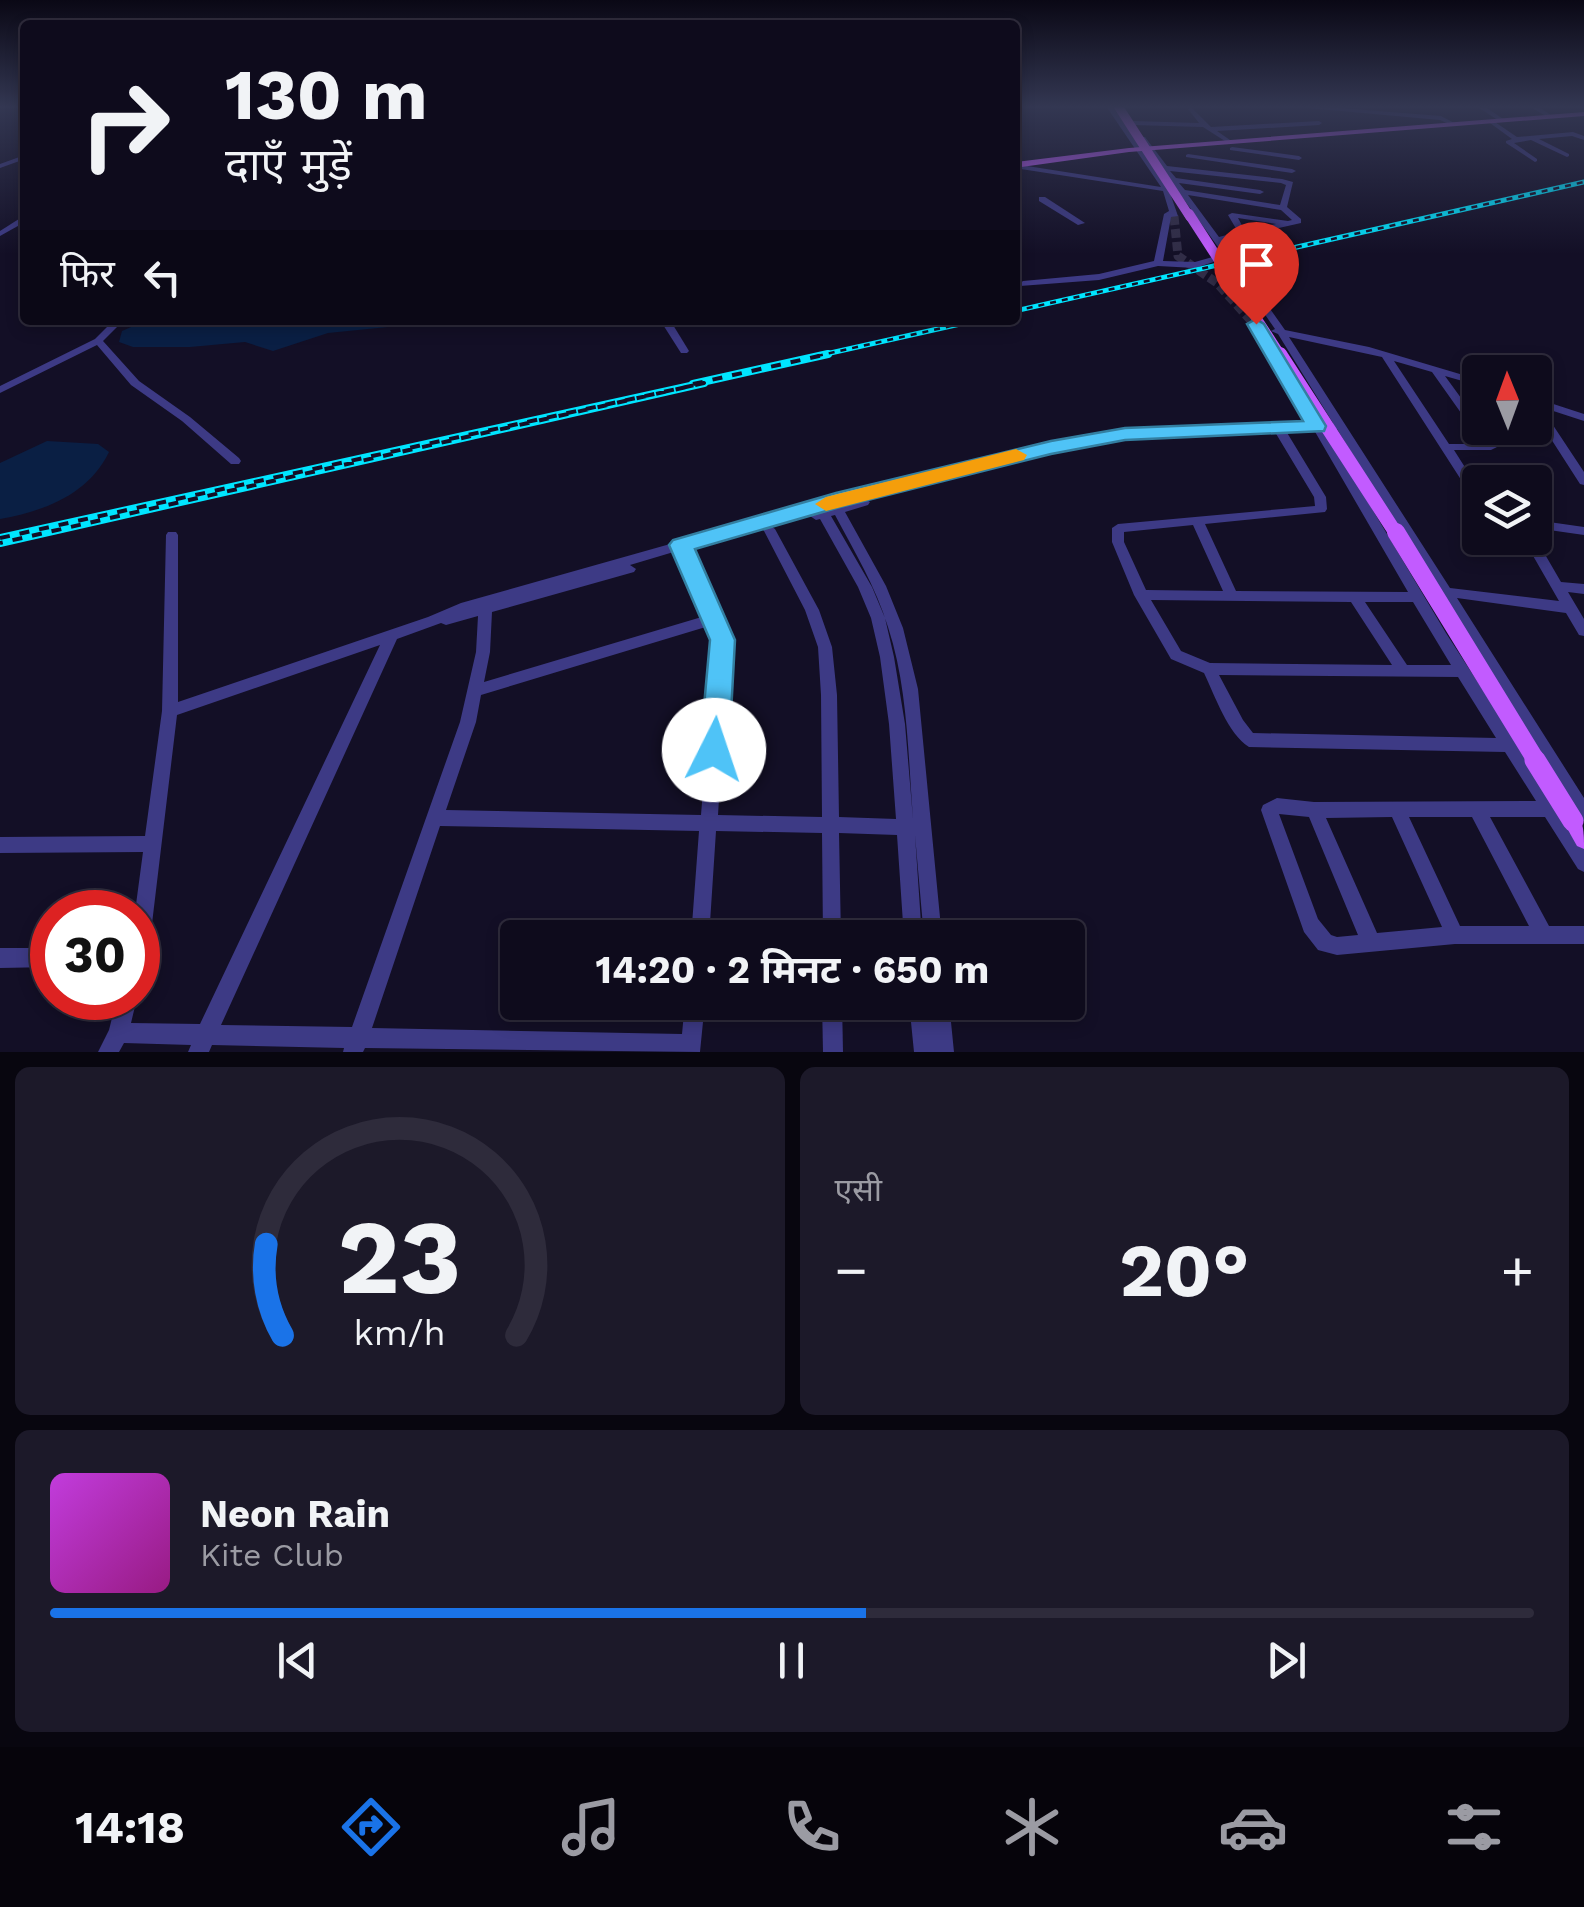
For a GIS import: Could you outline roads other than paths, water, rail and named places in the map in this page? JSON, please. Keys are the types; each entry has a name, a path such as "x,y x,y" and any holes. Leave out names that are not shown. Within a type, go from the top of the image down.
{"main road":[{"path":"1020,164 1086,155"},
{"path":"1153,155 1580,824"}],"street":[{"path":"1141,155 1165,187 1174,214 1168,214 1158,264"},
{"path":"1156,155 1281,331 1445,592 1580,824"},
{"path":"1228,155 1229,174"},
{"path":"1286,155 1299,158"},
{"path":"1528,155 1535,160"},
{"path":"1188,156 1292,170"},
{"path":"1020,166 1283,208 1298,220 1216,240"},
{"path":"1166,168 1288,183 1290,193 1283,208"},
{"path":"1174,180 1260,192"},
{"path":"1042,199 1081,223"},
{"path":"1243,234 1232,216 1288,223"},
{"path":"1020,283 1099,278 1158,264 1195,265 1228,254"},
{"path":"0,390 98,341 114,325"},
{"path":"668,325 684,351"},
{"path":"1462,378 1384,354 1257,327 1416,597 1584,864"},
{"path":"98,341 134,382 186,419 234,461"},
{"path":"1384,354 1462,471"},
{"path":"1435,370 1491,447 1447,447"},
{"path":"1552,409 1584,418"},
{"path":"170,711 434,621 829,508 998,466 1113,444 1280,430 1343,429"},
{"path":"1280,430 1320,498 1320,509 1126,526 1115,531 1141,594 1176,655 1209,670 1462,670"},
{"path":"1552,431 1584,481"},
{"path":"683,549 768,529 829,508"},
{"path":"829,508 878,618 930,920"},
{"path":"1197,521 1232,596"},
{"path":"1552,526 1584,531"},
{"path":"768,529 812,610 825,647 832,920"},
{"path":"147,890 170,711 172,534"},
{"path":"683,549 722,640 701,920"},
{"path":"1539,555 1584,631"},
{"path":"1558,586 1584,589"},
{"path":"1445,592 1570,608"},
{"path":"1141,594 1416,597"},
{"path":"1355,597 1402,670"},
{"path":"356,1045 468,722 485,606"},
{"path":"475,691 713,619"},
{"path":"202,1043 391,636"},
{"path":"1209,670 1237,725 1250,740 1507,744"},
{"path":"1547,809 1314,810 1276,806 1270,810 1312,925 1325,943 1337,946 1455,935 1584,935"},
{"path":"1477,809 1544,935"},
{"path":"1314,810 1371,942"},
{"path":"1397,810 1455,935"},
{"path":"435,818 914,826"},
{"path":"914,826 914,920"},
{"path":"0,845 154,844"},
{"path":"0,958 30,958"},
{"path":"113,1042 692,1048 694,1020"},
{"path":"832,1020 833,1052"},
{"path":"921,1020 924,1052"},
{"path":"941,1020 944,1052"}],"water":[{"path":"136,325 391,325 328,333 273,351 245,342 133,347 119,342 122,331"},
{"path":"47,441 98,444 109,452 89,479 63,499 0,519 0,463"}],"tunnel":[{"path":"1174,216 1178,256 1217,283 1255,325"}],"railway":[{"path":"1020,310 1584,182"},
{"path":"817,356 956,325"},
{"path":"693,384 828,354"},
{"path":"0,538 704,383 0,543"}]}
